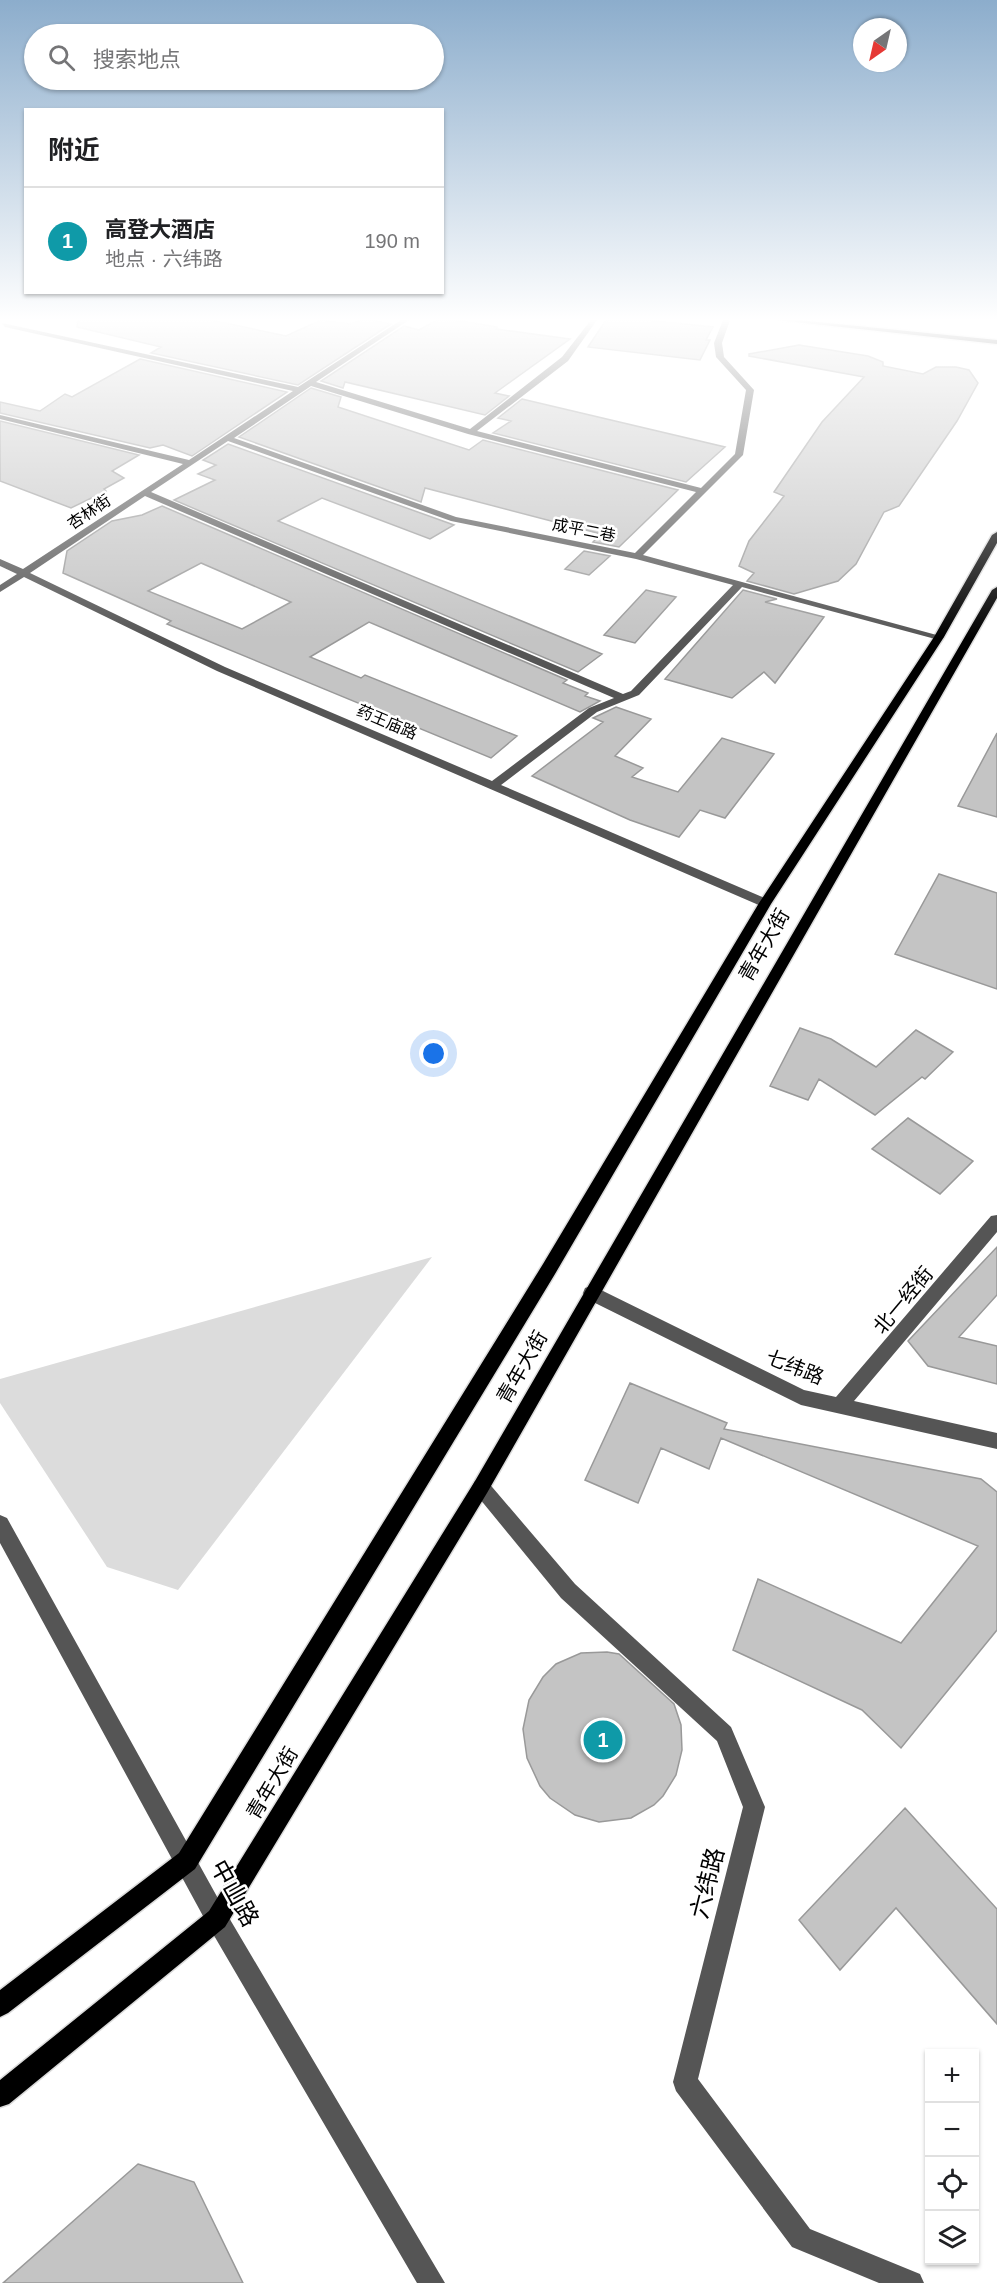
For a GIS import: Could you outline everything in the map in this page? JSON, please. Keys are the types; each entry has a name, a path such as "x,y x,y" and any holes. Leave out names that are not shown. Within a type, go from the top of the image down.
{"main road":[{"name":"青年大街","path":"0,2005 187,1861 549,1269 765,903 939,637 997,535"},
{"name":"青年大街","path":"0,2095 217,1919 481,1487 997,590"}],"street":[{"path":"40,427 191,463"},
{"name":"杏林街","path":"0,589 244,427"},
{"path":"453,427 702,492"},
{"path":"471,432 478,427"},
{"path":"637,556 739,455 744,427"},
{"name":"成平二巷","path":"227,438 454,519 637,556 939,637"},
{"path":"145,494 623,698"},
{"name":"药王庙路","path":"0,562 221,669 765,903"},
{"path":"493,786 593,710 635,693 740,583"},
{"name":"北一经街","path":"840,1406 997,1221"},
{"name":"七纬路","path":"591,1293 801,1396 997,1441"},
{"name":"六纬路","path":"481,1487 568,1591 724,1734 753,1807 685,2082 801,2238 912,2283"},
{"name":"中山路","path":"0,1524 217,1919 432,2283"}],"shaded area":[{"path":"432,1257 178,1590 107,1567 0,1403 0,1379"}],"building":[{"path":"0,427 23,427 139,455 112,471 124,478 104,489 106,491 71,508 0,481"},
{"path":"58,427 236,427 192,456 163,445 150,448"},
{"path":"254,427 398,427 469,450 483,440 678,490 619,547 593,542 601,534 425,488 421,502 239,437"},
{"path":"503,427 638,427 725,447 686,482 493,433"},
{"path":"819,427 953,427 899,506 884,512 856,564 838,581 794,594 747,581 754,573 739,566 749,541 784,496 774,492"},
{"path":"228,444 454,525 430,539 322,498 278,521 602,654 578,672 174,500 215,480 198,474 216,465 203,460"},
{"path":"162,506 567,680 563,683 588,693 585,696 600,701 580,712 369,622 310,657 361,678 365,675 517,736 491,758 167,624 171,621 63,573 67,551 112,521 142,515","holes":["201,563 291,602 242,629 148,591"]},
{"path":"584,551 610,556 589,575 565,569"},
{"path":"646,590 676,597 635,643 604,635"},
{"path":"743,590 777,599 765,602 824,617 775,683 764,672 732,698 665,679"},
{"path":"616,707 651,719 615,756 643,768 632,777 678,792 722,738 774,754 725,818 700,810 679,837 630,820 532,776 603,722 593,718"},
{"path":"997,733 997,817 958,806"},
{"path":"939,874 997,893 997,989 895,954"},
{"path":"800,1028 831,1039 876,1067 916,1030 953,1052 925,1079 922,1077 875,1115 819,1079 808,1100 770,1086"},
{"path":"908,1118 973,1161 940,1194 872,1149"},
{"path":"997,1247 997,1295 959,1337 997,1346 997,1384 928,1366 908,1341"},
{"path":"630,1383 727,1423 724,1429 981,1479 997,1492 997,1630 901,1748 862,1710 733,1650 758,1579 901,1643 978,1546 721,1438 709,1469 661,1448 638,1503 585,1480"},
{"path":"581,1653 619,1654 674,1704 681,1725 682,1750 676,1775 663,1796 654,1805 631,1818 599,1822 575,1815 550,1798 540,1786 527,1758 523,1729 529,1700 543,1677 556,1664"},
{"path":"905,1808 997,1909 997,2024 896,1908 840,1970 799,1920"},
{"path":"138,2164 194,2182 243,2283 3,2283"}],"place":[{"name":"高登大酒店","path":"603,1740"}]}
